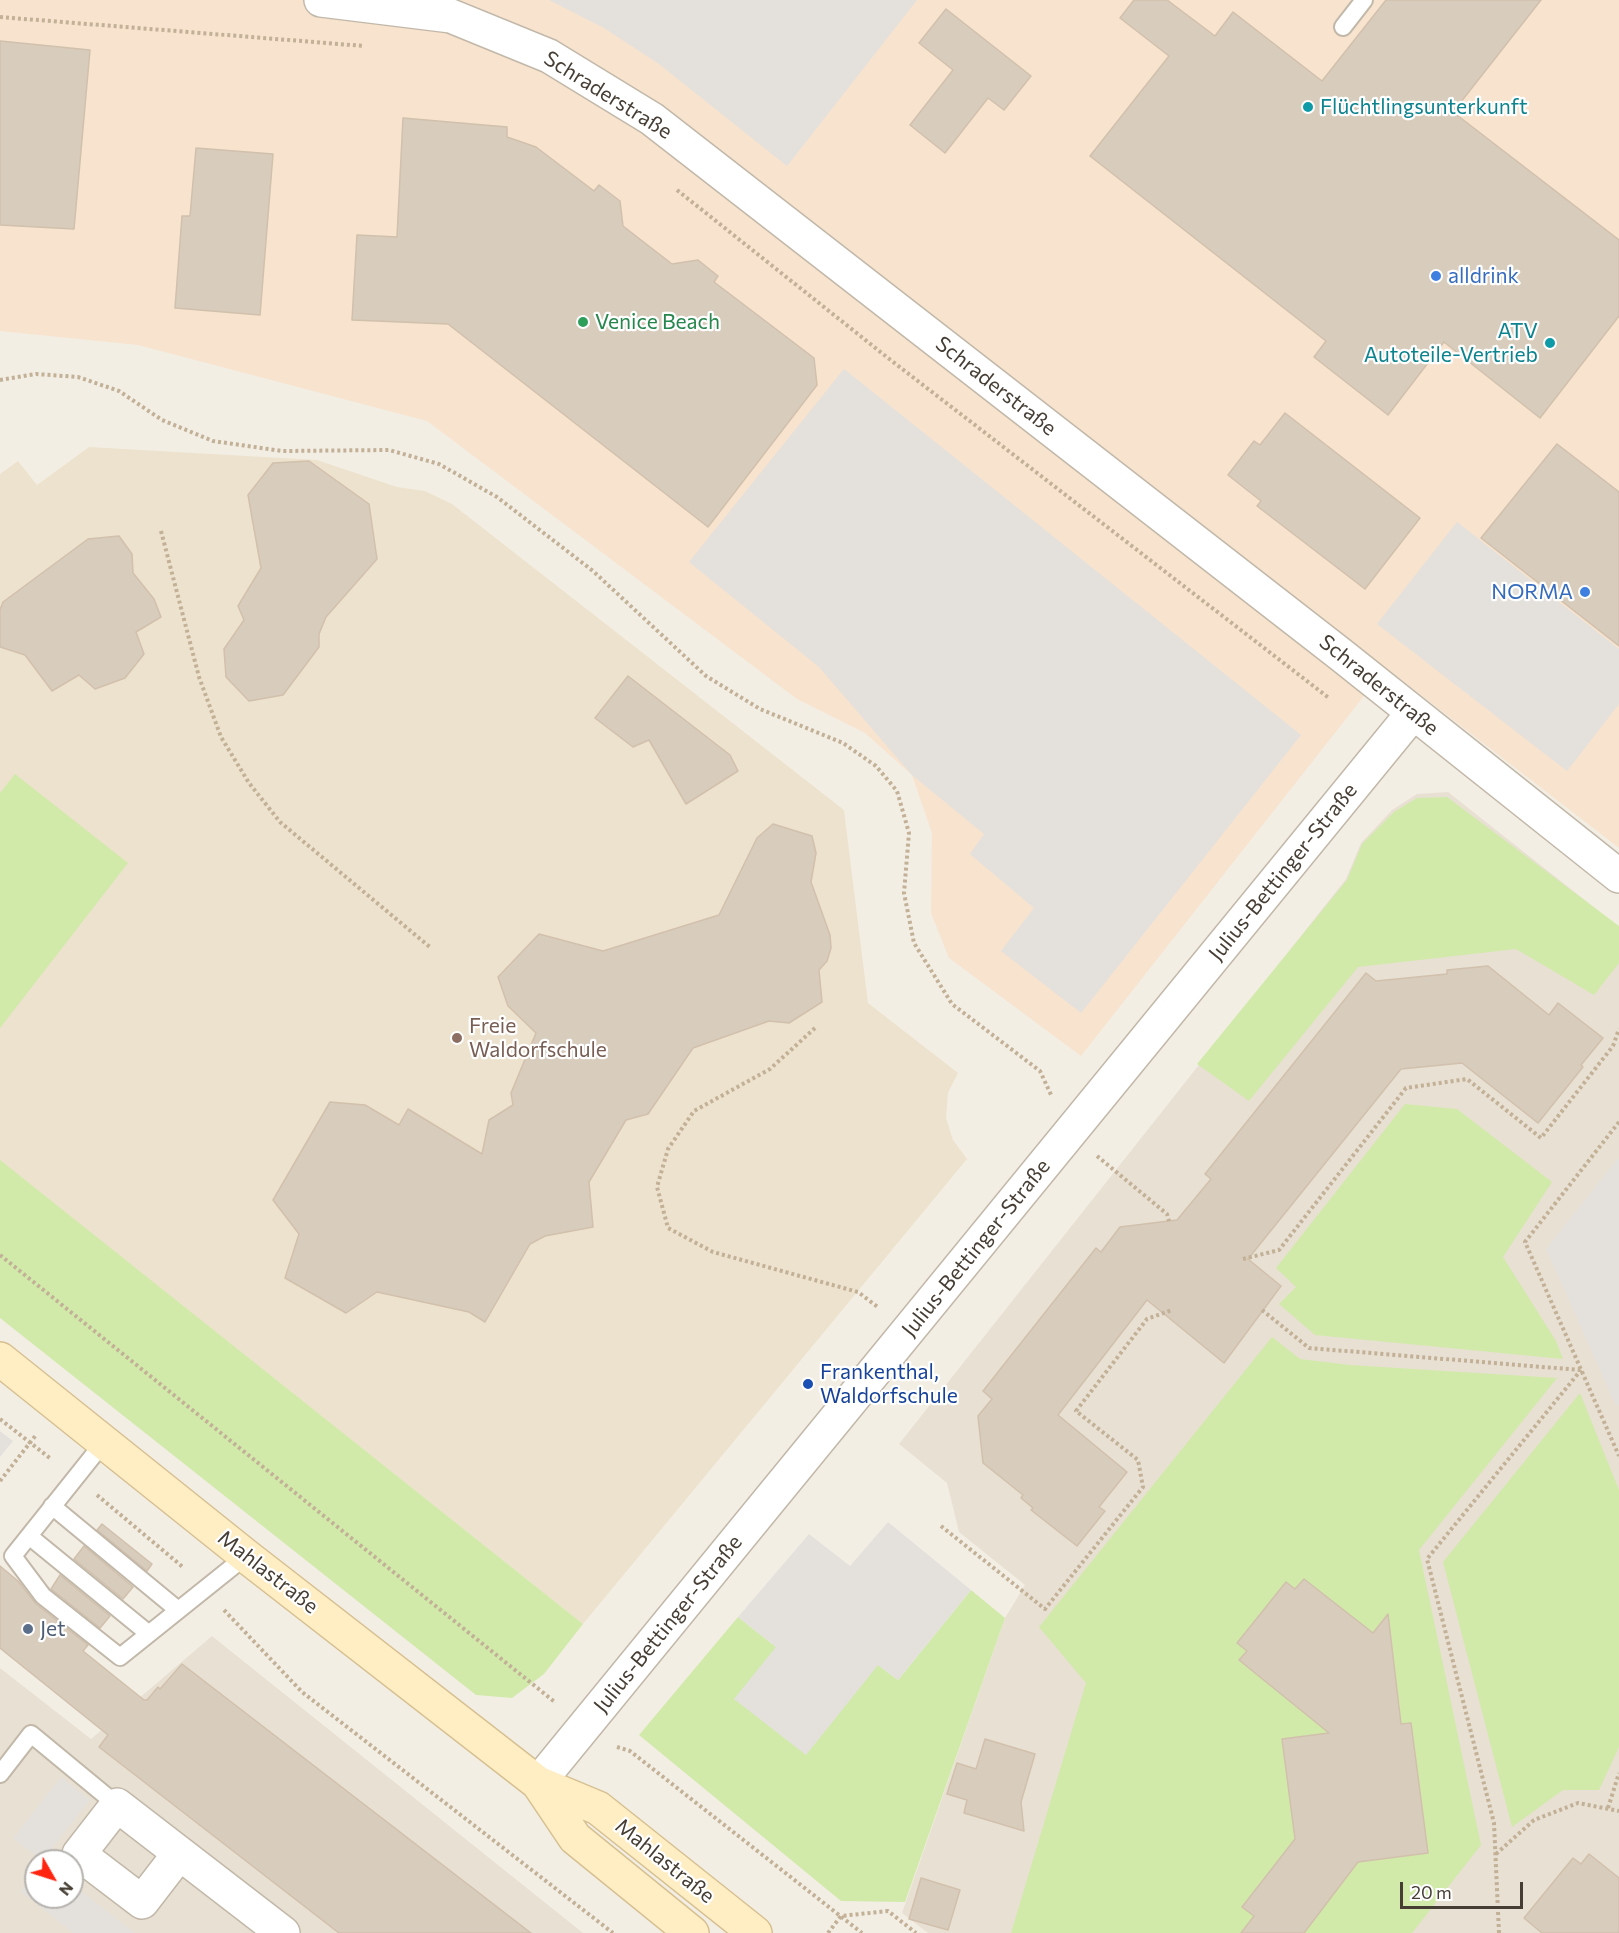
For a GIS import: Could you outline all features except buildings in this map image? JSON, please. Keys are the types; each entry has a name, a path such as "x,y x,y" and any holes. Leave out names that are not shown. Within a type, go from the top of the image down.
{"street":[{"name":"Schraderstraße","path":"321,0 451,16 549,56 652,119 1619,876"},
{"name":"Julius-Bettinger-Straße","path":"538,1783 1413,713"},
{"name":"Mahlastraße","path":"0,1359 246,1556 538,1783 598,1808 755,1933"},
{"name":"Mahlastraße","path":"538,1783 575,1838 692,1933"},
{"path":"179,1854 142,1902 79,1854 117,1805 283,1933"}],"lane":[{"path":"1343,27 1364,0"},
{"path":"104,1442 13,1556 43,1596 120,1657 246,1556"},
{"path":"52,1506 178,1610"},
{"path":"29,1536 149,1634"},
{"path":"0,1774 31,1734 117,1805"}],"path":[{"path":"0,16 367,47"},
{"path":"669,184 888,358 1332,700"},
{"path":"0,380 36,374 78,377 118,391 162,420 213,441 282,452 389,450 440,464 497,497 593,571 706,676 760,709 843,743 876,766 897,791 909,833 904,893 914,943 952,1004 1040,1071 1069,1134 1167,1214 1169,1221"},
{"path":"161,531 199,677 220,737 249,783 280,822 431,948"},
{"path":"815,1028 770,1069 694,1111 668,1149 657,1187 668,1228 713,1252 858,1292 907,1332"},
{"path":"1243,1259 1279,1250 1407,1088 1467,1079 1541,1138 1613,1046 1619,1029"},
{"path":"1619,1122 1525,1242 1619,1456"},
{"path":"0,1256 584,1726 607,1744 630,1751 862,1933"},
{"path":"940,1526 1046,1609 1143,1487 1138,1460 1076,1411 1147,1319 1172,1310"},
{"path":"1262,1310 1309,1348 1581,1370"},
{"path":"1499,1933 1494,1823 1427,1559 1581,1370"},
{"path":"0,1481 59,1406"},
{"path":"0,1419 177,1561 302,1692 613,1933"},
{"path":"1608,1808 1619,1773"},
{"path":"1496,1855 1534,1820 1578,1803 1619,1811"},
{"path":"828,1933 841,1917 888,1911 916,1933"}],"shaded area":[{"path":"0,0 1619,0 1619,848 1386,668 1081,1056 949,958 931,913 932,833 912,775 865,733 797,699 427,421 138,345 0,331"},
{"path":"549,0 917,0 787,166 659,64 604,28"},
{"path":"844,369 1301,735 1081,1013 1001,951 1034,908 970,854 984,834 912,775 819,667 689,562"},
{"name":"Freie Waldorfschule","path":"89,447 317,460 397,487 425,491 452,504 844,810 868,1003 958,1073 948,1093 946,1118 953,1140 967,1159 583,1624 0,1161 0,474 18,461 37,485"},
{"path":"1457,522 1619,649 1619,704 1567,771 1377,624"},
{"path":"1448,792 1619,927 1619,1933 928,1933 902,1913 1005,1618 1025,1585 959,1532 947,1483 899,1444 1346,879 1361,843 1392,810 1417,794"},
{"path":"1619,1157 1619,1404 1616,1406 1546,1249"},
{"path":"0,1431 13,1441 0,1457"},
{"path":"888,1522 971,1590 898,1680 878,1665 806,1755 734,1699 776,1647 738,1617 809,1534 850,1566"},
{"path":"212,1636 583,1933 0,1933 0,1668 91,1739"},
{"path":"61,1777 90,1800 51,1849 27,1849 13,1838"},
{"path":"84,1893 135,1933 73,1933 43,1909 84,1909"}],"green space":[{"path":"15,774 128,863 0,1028 0,793"},
{"path":"1447,797 1619,926 1619,963 1594,995 1516,949 1358,967 1249,1101 1197,1064 1347,880 1362,844 1394,812 1417,798"},
{"path":"1405,1104 1457,1109 1552,1182 1503,1257 1556,1341 1563,1359 1315,1335 1279,1304 1296,1287 1276,1268"},
{"path":"0,1160 583,1624 544,1674 512,1698 476,1695 0,1318"},
{"path":"1272,1337 1300,1359 1350,1365 1557,1378 1419,1550 1481,1845 1412,1933 1011,1933 1086,1683 1039,1627"},
{"path":"1580,1393 1619,1490 1619,1747 1599,1790 1563,1790 1512,1827 1443,1562"},
{"path":"971,1590 1005,1618 905,1902 841,1901 639,1735 738,1617 776,1647 878,1665 898,1680"}],"place":[{"name":"Flüchtlingsunterkunft","path":"1308,107"},
{"name":"alldrink","path":"1436,276"},
{"name":"Venice Beach","path":"583,322"},
{"name":"ATV Autoteile-Vertrieb","path":"1550,343"},
{"name":"NORMA","path":"1585,592"},
{"name":"Freie Waldorfschule","path":"457,1038"},
{"name":"Frankenthal, Waldorfschule","path":"808,1384"},
{"name":"Jet","path":"28,1629"}]}
